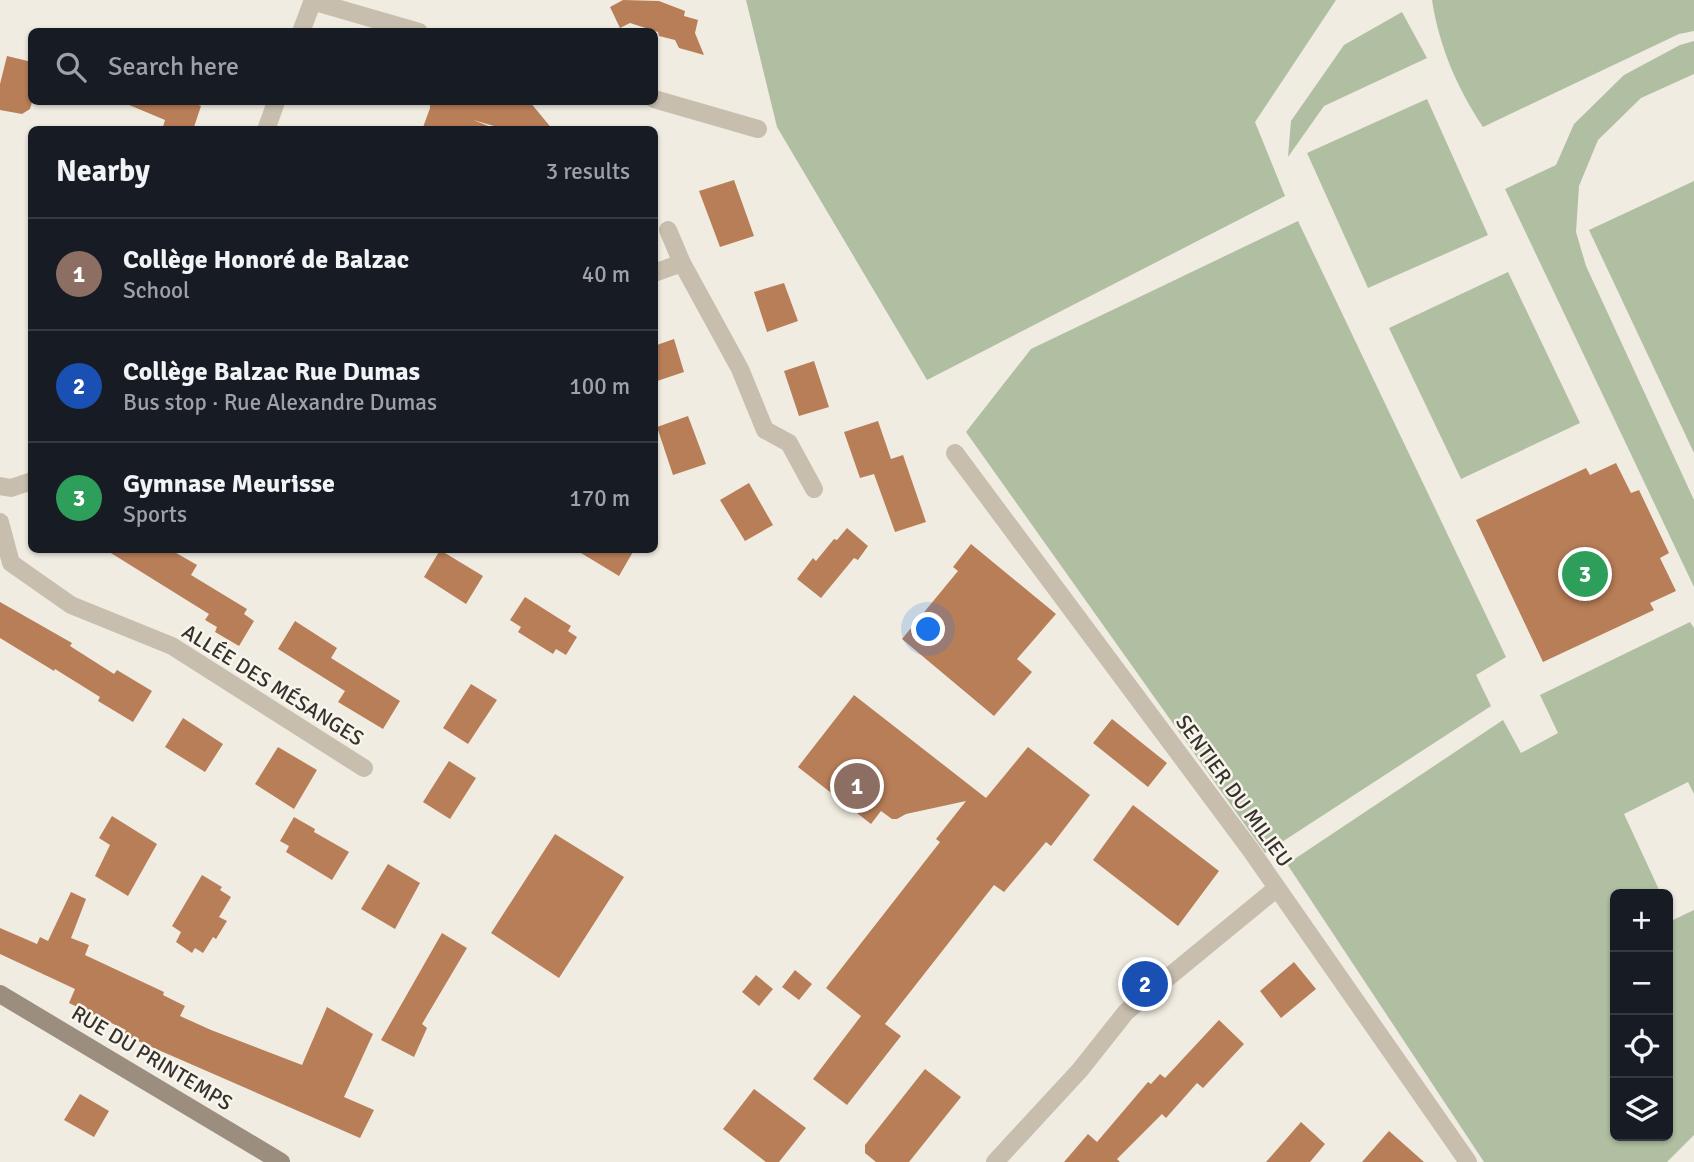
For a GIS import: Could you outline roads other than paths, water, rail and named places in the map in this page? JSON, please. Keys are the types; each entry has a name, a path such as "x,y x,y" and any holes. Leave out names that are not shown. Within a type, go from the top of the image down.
{"main road":[{"name":"RUE DU PRINTEMPS","path":"0,994 281,1162"}],"street":[{"path":"303,28 313,1 405,28"},
{"path":"658,100 758,129"},
{"path":"267,126 275,105"},
{"path":"667,230 740,369 765,430 789,443 814,489"},
{"path":"658,272 682,263"},
{"name":"SENTIER DU MILIEU","path":"955,453 1277,888 1468,1162"},
{"path":"0,486 11,488 28,482"},
{"name":"ALLÉE DES MÉSANGES","path":"0,522 11,563 71,606 172,646 364,768"},
{"path":"995,1162 1080,1070 1126,1012 1277,888"}],"place":[{"name":"Gymnase Meurisse","path":"1585,574"},
{"name":"Collège Honoré de Balzac","path":"857,786"},
{"name":"Collège Balzac Rue Dumas","path":"1145,984"}]}
